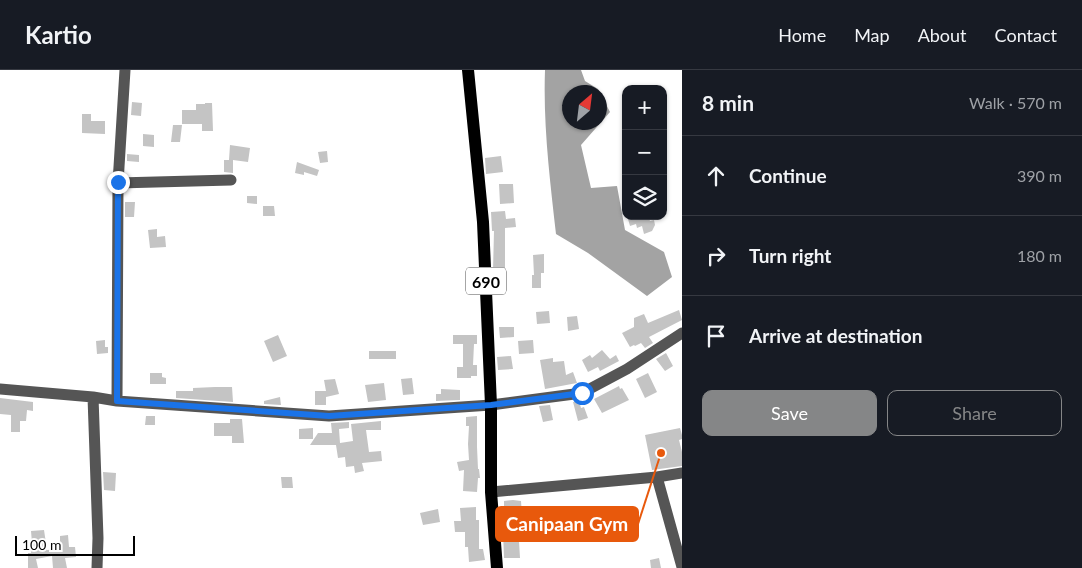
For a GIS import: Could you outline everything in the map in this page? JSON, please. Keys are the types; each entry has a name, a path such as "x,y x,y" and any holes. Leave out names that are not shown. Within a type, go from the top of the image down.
{"main road":[{"name":"690","path":"468,70 483,222 491,405 491,492 497,568"}],"street":[{"path":"117,401 118,182 125,70"},
{"path":"118,182 231,180"},
{"path":"0,389 93,396 117,401 329,416 491,405 582,393 627,369 682,333"},
{"path":"93,396 98,538 97,568"},
{"path":"491,492 658,477 682,473"},
{"path":"658,477 682,567"}],"shaded area":[{"path":"545,70 581,70 585,81 592,85 562,85 562,130 594,130 581,145 591,188 617,186 625,230 664,252 672,277 647,296 588,253 556,234 545,111"}],"building":[{"path":"132,102 142,103 141,116 131,115"},
{"path":"212,103 213,131 202,131 202,124 182,124 182,110 196,110 196,104"},
{"path":"82,114 91,114 91,121 105,121 105,134 82,133"},
{"path":"173,125 182,125 180,142 171,142"},
{"path":"143,134 154,135 154,147 143,146"},
{"path":"230,145 250,148 248,162 233,160 233,173 224,172 224,160 229,160"},
{"path":"327,151 328,162 320,163 318,152"},
{"path":"127,154 139,155 139,162 127,161"},
{"path":"501,156 503,172 486,174 485,158"},
{"path":"297,162 319,170 317,176 304,172 304,175 295,173"},
{"path":"499,184 513,184 514,203 500,204"},
{"path":"247,196 257,196 257,204 247,203"},
{"path":"125,202 135,202 134,217 125,217"},
{"path":"263,206 274,206 275,216 263,216"},
{"path":"505,211 506,219 515,218 516,227 505,228 505,271 493,271 494,231 492,231 491,212"},
{"path":"628,220 654,220 655,225 652,231 644,234 642,226 637,228 636,224 630,226"},
{"path":"157,229 157,237 165,236 166,247 150,248 148,230"},
{"path":"544,254 544,273 541,273 541,288 532,288 532,275 534,275 533,255"},
{"path":"679,310 682,320 649,337 653,343 645,348 641,343 630,347 622,333 634,327 634,318 644,314 648,323"},
{"path":"549,311 550,323 537,324 536,312"},
{"path":"577,316 579,329 568,331 567,317"},
{"path":"499,327 514,327 514,337 500,338"},
{"path":"278,335 287,356 273,362 264,341"},
{"path":"453,335 477,335 477,344 474,344 473,365 477,365 477,376 457,378 457,367 463,367 463,344 453,344"},
{"path":"105,340 105,347 108,347 108,353 97,354 96,341"},
{"path":"533,340 534,353 519,354 518,341"},
{"path":"602,350 610,359 616,355 619,361 600,371 598,367 588,372 582,360 590,355 592,358"},
{"path":"369,351 396,351 396,359 369,359"},
{"path":"666,353 673,366 665,371 656,359"},
{"path":"511,356 513,369 498,370 497,357"},
{"path":"553,358 553,362 564,361 566,375 573,372 577,383 545,389 540,360"},
{"path":"150,373 162,373 162,377 166,378 166,384 150,384"},
{"path":"648,373 657,392 645,398 636,379"},
{"path":"412,378 414,394 403,395 401,379"},
{"path":"335,379 339,394 326,397 326,405 315,405 315,391 326,391 324,380"},
{"path":"384,383 386,400 368,402 365,385"},
{"path":"619,386 629,400 602,413 594,399"},
{"path":"232,387 233,402 176,398 176,391 193,391 193,388"},
{"path":"441,389 460,390 460,400 436,401 436,394 441,394"},
{"path":"280,397 281,405 264,404 264,401"},
{"path":"0,398 33,402 33,411 27,410 26,421 20,421 20,432 11,432 11,415 0,414"},
{"path":"579,401 581,408 584,407 588,418 578,421 573,402"},
{"path":"550,405 553,420 543,422 539,406"},
{"path":"146,416 155,416 155,425 145,425"},
{"path":"477,416 478,469 480,478 478,478 477,492 463,491 464,470 459,471 457,462 469,460 469,426 466,426 466,417"},
{"path":"230,419 242,419 244,443 232,443 232,436 214,436 214,423 230,423"},
{"path":"381,421 381,430 366,430 369,452 381,451 382,461 362,463 364,471 355,473 354,466 346,467 345,457 338,458 336,445 310,445 318,433 332,433 331,423 349,422 349,428 339,429 340,443 353,441 351,424"},
{"path":"313,428 313,439 299,439 299,429"},
{"path":"680,428 682,439 679,440 682,452 682,466 652,470 645,435"},
{"path":"103,472 116,473 115,491 104,490"},
{"path":"281,477 292,477 293,488 282,488"},
{"path":"504,501 521,501 522,515 504,515"},
{"path":"476,507 476,520 479,520 479,549 483,549 485,560 469,562 468,547 465,547 465,532 455,532 454,521 461,521 460,508"},
{"path":"438,509 440,522 423,525 420,513"},
{"path":"44,530 47,550 60,549 60,536 68,535 69,547 75,547 76,557 65,558 67,568 53,568 52,556 36,559 38,568 28,568 28,553 31,553 30,543 32,543 31,531"},
{"path":"515,530 516,534 528,533 529,540 519,541 520,558 504,558 503,531"},
{"path":"659,558 661,568 651,568 650,560"}],"place":[{"name":"Canipaan Gym","path":"661,453"}],"route":[{"path":"118,182 117,401 329,416 491,405 582,393"}]}
